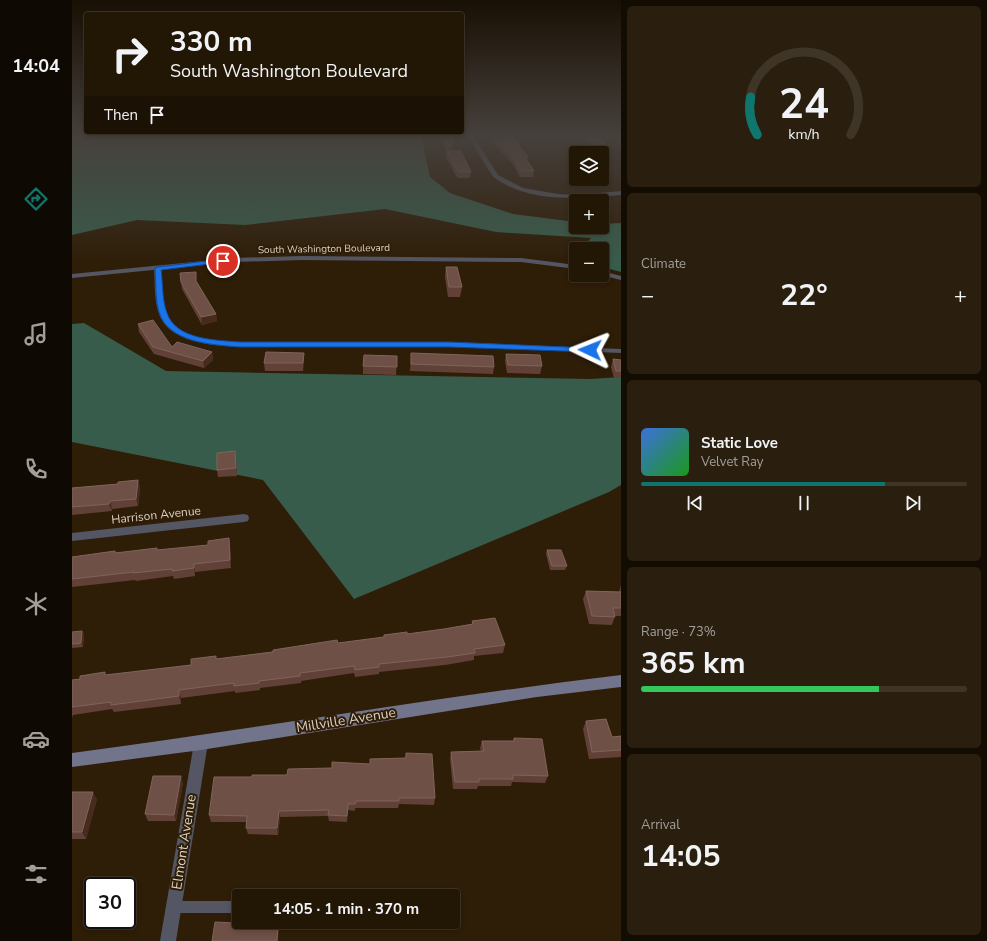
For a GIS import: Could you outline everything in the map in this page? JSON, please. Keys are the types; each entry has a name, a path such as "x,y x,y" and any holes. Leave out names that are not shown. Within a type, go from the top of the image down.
{"main road":[{"name":"Millville Avenue","path":"72,760 201,743 537,691 621,682"}],"street":[{"path":"499,178 521,189 558,196 621,193"},
{"name":"South Washington Boulevard","path":"72,276 234,260 302,258 514,259 569,266"},
{"path":"158,268 162,311 166,322 179,332 195,338 215,342 240,345 449,344 621,351"},
{"path":"609,275 621,278"},
{"name":"Harrison Avenue","path":"72,537 244,518"},
{"name":"Elmont Avenue","path":"168,941 201,743"}],"lane":[{"path":"174,907 232,907"}],"green space":[{"path":"72,178 431,178 450,193 513,214 569,221 569,234 609,234 609,224 621,223 621,272 609,269 609,242 587,242 591,238 496,232 385,209 245,225 137,220 72,235"},
{"path":"84,323 166,371 590,379 621,377 621,485 609,492 354,599 263,480 72,442 72,324"}],"building":[{"path":"446,267 457,267 462,287 449,287"},
{"path":"196,272 196,281 216,314 201,317 181,282 180,273"},
{"path":"153,320 172,347 177,342 212,352 203,361 153,347 138,324"},
{"path":"266,352 304,353 303,363 264,363"},
{"path":"411,353 493,356 494,367 411,364"},
{"path":"506,354 540,355 542,366 508,365"},
{"path":"364,355 397,356 397,367 363,366"},
{"path":"613,359 621,360 621,371 616,371"},
{"path":"235,451 236,468 217,470 217,453"},
{"path":"138,480 136,499 110,501 109,504 72,507 72,488 118,484 118,482"},
{"path":"229,538 230,560 194,564 194,568 172,571 172,569 133,573 134,572 72,579 72,557 115,551 115,553 157,548 157,550 208,545 208,541"},
{"path":"547,550 561,550 567,566 552,566"},
{"path":"586,591 621,592 621,608 613,608 615,617 592,616"},
{"path":"495,618 505,645 474,649 475,653 379,664 379,667 355,670 354,666 300,673 300,676 259,681 259,683 234,686 234,683 179,690 179,696 111,705 111,702 72,707 72,680 80,679 80,676 105,672 105,675 191,665 191,659 216,656 216,659 273,652 273,650 337,640 338,643 384,637 384,635 407,632 407,634 473,624 472,621"},
{"path":"82,631 81,643 72,644 72,632"},
{"path":"606,719 612,737 621,736 621,750 592,752 586,721"},
{"path":"514,738 542,739 548,776 513,775 513,779 479,779 479,782 455,782 451,752 484,751 482,741 514,741"},
{"path":"406,753 432,754 435,798 399,798 399,801 356,801 355,804 348,804 347,816 328,815 329,810 279,811 277,828 246,828 247,816 209,815 214,777 287,775 288,769 332,768 332,762 370,764 370,759 406,758"},
{"path":"153,776 181,776 174,815 145,814"},
{"path":"72,792 93,792 82,832 72,832"},
{"path":"215,922 232,923 232,929 278,929 277,941 212,941"}],"route":[{"path":"223,261 158,268 162,311 166,322 179,332 195,338 240,345 449,344 590,350"}]}
